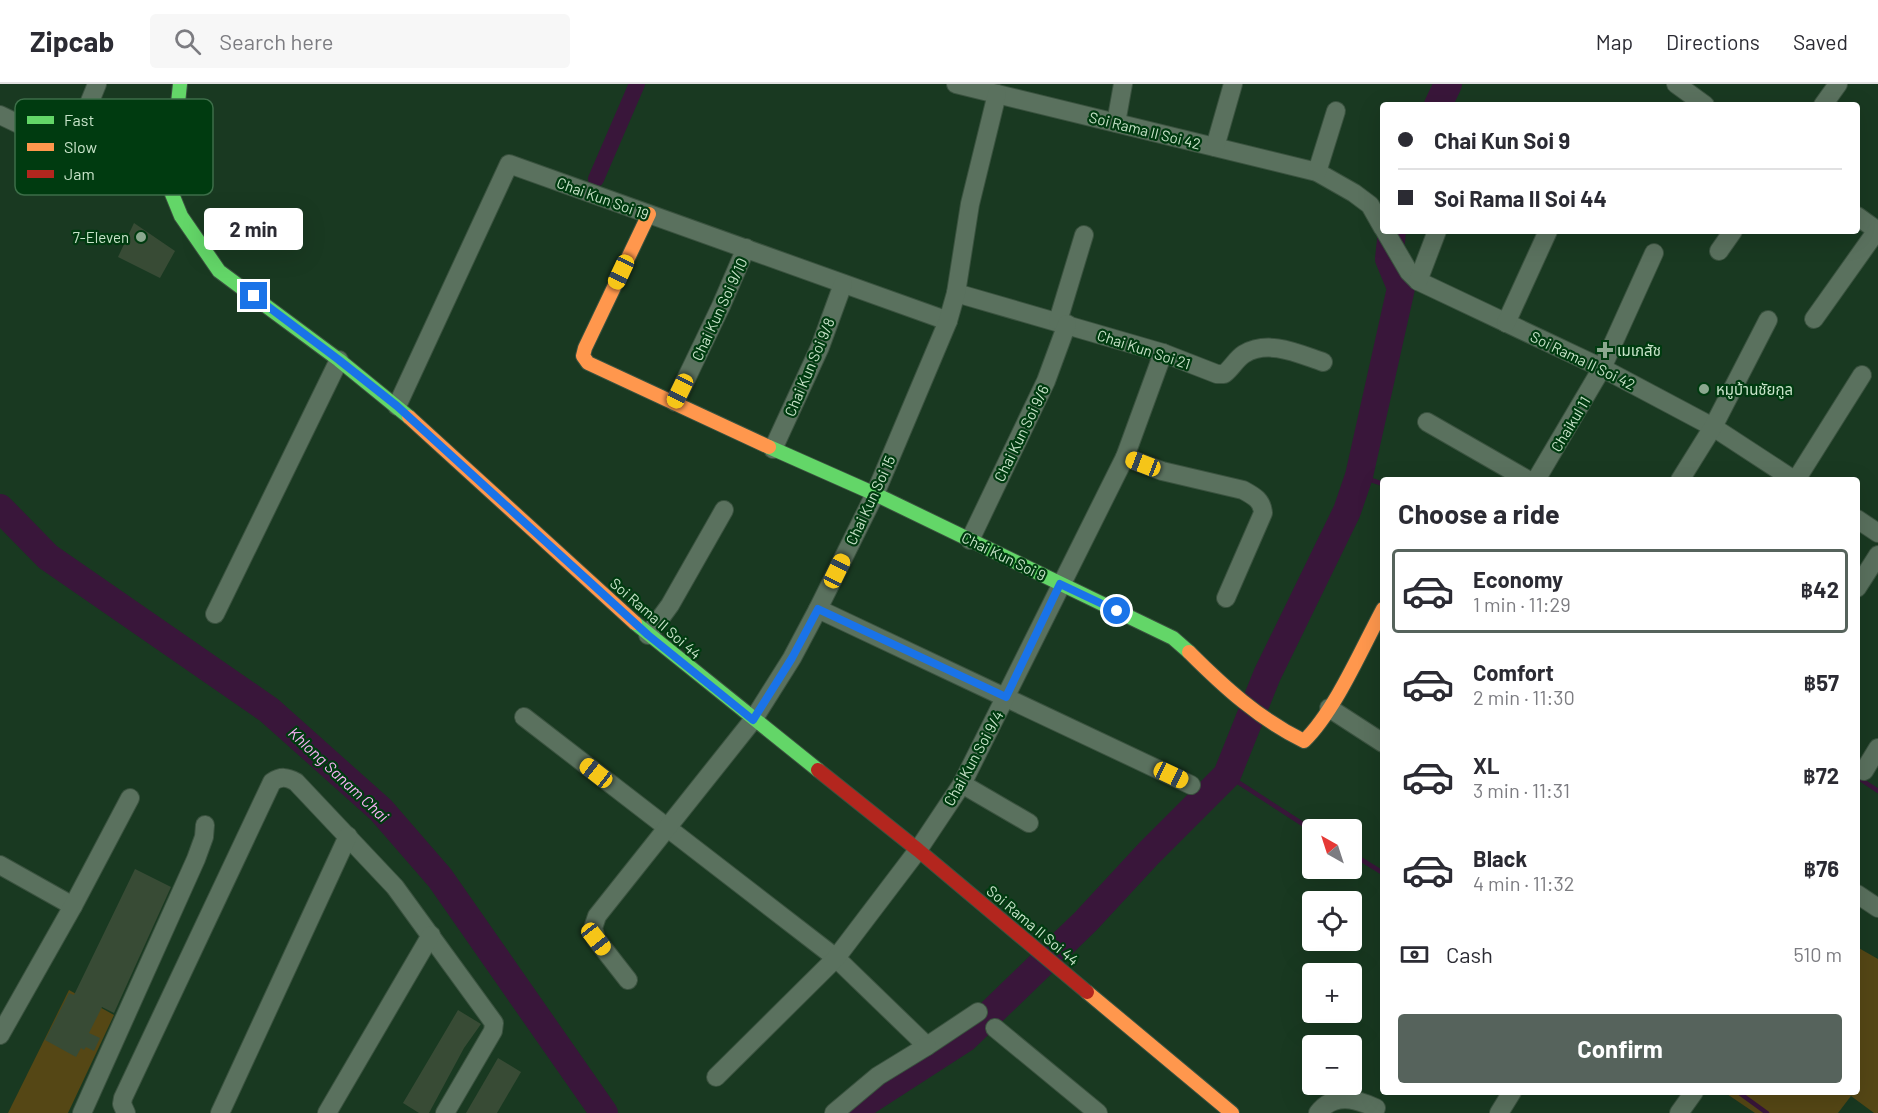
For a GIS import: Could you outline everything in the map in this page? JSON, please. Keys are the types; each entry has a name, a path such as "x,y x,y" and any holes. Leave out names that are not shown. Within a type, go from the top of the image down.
{"street":[{"path":"91,99 97,84"},
{"name":"Soi Rama II Soi 44","path":"178,99 180,84"},
{"name":"Soi Rama II Soi 42","path":"956,84 1317,172 1370,205 1380,223"},
{"path":"1116,123 1123,84"},
{"path":"1215,147 1233,84"},
{"path":"1825,102 1838,84"},
{"path":"1676,102 1684,86 1702,102"},
{"name":"Chai Kun Soi 15","path":"628,980 596,939 593,928 597,916 753,720 792,658 875,494 948,321 956,293 970,204 997,94"},
{"path":"1317,172 1336,111"},
{"path":"0,115 15,122"},
{"name":"Chai Kun Soi 19","path":"397,406 509,164 948,321"},
{"name":"Soi Rama II Soi 44","path":"172,195 182,216 219,271 397,406 648,635 918,850 1232,1113"},
{"name":"Chai Kun Soi 9","path":"649,214 585,348 584,356 588,363 875,494 1181,644 1243,704 1269,722 1304,741 1311,738 1380,614"},
{"path":"1814,319 1878,230 1860,218"},
{"name":"Soi Rama II Soi 42","path":"1386,234 1413,277 1418,281 1602,368 1713,427 1790,477"},
{"path":"1418,281 1436,234"},
{"path":"1506,323 1547,234"},
{"path":"1719,251 1731,234"},
{"name":"Chai Kun Soi 9/6","path":"970,540 1046,381 1084,235"},
{"name":"Chai Kun Soi 9/10","path":"675,402 746,248"},
{"name":"Chaikul 11","path":"1538,477 1602,368 1654,252"},
{"name":"Chai Kun Soi 9/8","path":"773,449 820,348 843,284"},
{"name":"Chai Kun Soi 21","path":"956,293 1162,353 1217,374 1224,374 1242,355 1252,350 1273,347 1323,362"},
{"path":"1682,477 1713,427 1768,320"},
{"name":"Chai Kun Soi 9/4","path":"716,1077 836,958 918,850 962,783 1125,457 1162,353"},
{"path":"215,614 339,360"},
{"path":"1797,477 1862,375"},
{"path":"1427,422 1523,477"},
{"path":"1125,457 1162,471 1243,490 1255,496 1262,504 1263,513 1226,598"},
{"path":"648,635 670,605 724,510"},
{"path":"1860,521 1878,533"},
{"path":"1860,583 1878,555"},
{"path":"818,609 1191,785"},
{"path":"1329,708 1380,741"},
{"path":"524,717 836,958 927,1046"},
{"path":"1864,771 1878,748"},
{"path":"126,1113 122,1104 123,1098 272,782 279,777 288,777 296,782 395,887 494,1023 493,1031 445,1113"},
{"path":"962,783 1029,823"},
{"path":"0,1035 73,906 130,798"},
{"path":"82,1113 196,859 204,837 205,825"},
{"path":"220,1113 348,836"},
{"path":"0,864 73,906"},
{"path":"1860,896 1878,908"},
{"path":"327,1113 431,935"},
{"path":"834,1113 878,1076 978,1012"},
{"path":"995,1028 1098,1113"},
{"path":"1499,1113 1510,1095"},
{"path":"1679,1113 1692,1095"},
{"path":"1318,1113 1331,1102 1355,1098 1376,1108"}],"shaded area":[{"path":"1860,949 1878,959 1878,1113 1874,1113 1851,1096 1838,1113 1755,1113 1728,1095 1860,1095"},
{"path":"69,990 114,1015 68,1113 8,1113"}],"building":[{"name":"7-Eleven","path":"134,223 175,251 160,278 118,257"},
{"path":"135,869 171,887 114,1013 102,1007 89,1033 100,1038 94,1051 86,1047 84,1050 81,1048 76,1057 45,1040 69,993 74,995"},
{"path":"458,1010 481,1024 464,1048 429,1113 419,1113 403,1103"},
{"path":"498,1058 521,1072 497,1113 466,1113"}],"waterway":[{"path":"596,179 637,84"},
{"path":"1439,102 1448,84"},
{"path":"849,1113 965,1038 1086,921 1149,853 1227,775 1267,675 1347,511 1359,476 1401,288 1389,259 1392,234"},
{"path":"1359,476 1380,483"},
{"name":"Khlong Sanam Chai","path":"0,508 48,557 269,710 381,810 440,878 604,1113"},
{"path":"1227,775 1302,824"},
{"path":"1860,779 1878,791"},
{"path":"1362,860 1380,871"},
{"path":"1742,1095 1767,1113"}],"traffic: fast":[{"path":"178,99 180,84"},
{"path":"172,195 181,216 219,271 339,360 409,417"},
{"path":"769,447 875,494 1173,638 1189,652"},
{"path":"635,623 818,770"}],"traffic: slow":[{"path":"649,214 583,356 588,363 769,447"},
{"path":"409,417 635,623"},
{"path":"1189,652 1215,678 1257,712 1304,741 1337,696 1380,615"},
{"path":"1087,992 1232,1113"}],"traffic: jam":[{"path":"818,770 918,850 1087,992"}],"place":[{"name":"7-Eleven","path":"141,237"},
{"name":"เมเภสัช","path":"1605,350"},
{"name":"หมูบ้านชัยกูล","path":"1704,389"}],"route":[{"path":"254,296 397,406 648,635 753,720 792,658 818,609 1006,697 1060,584 1117,611"}]}
